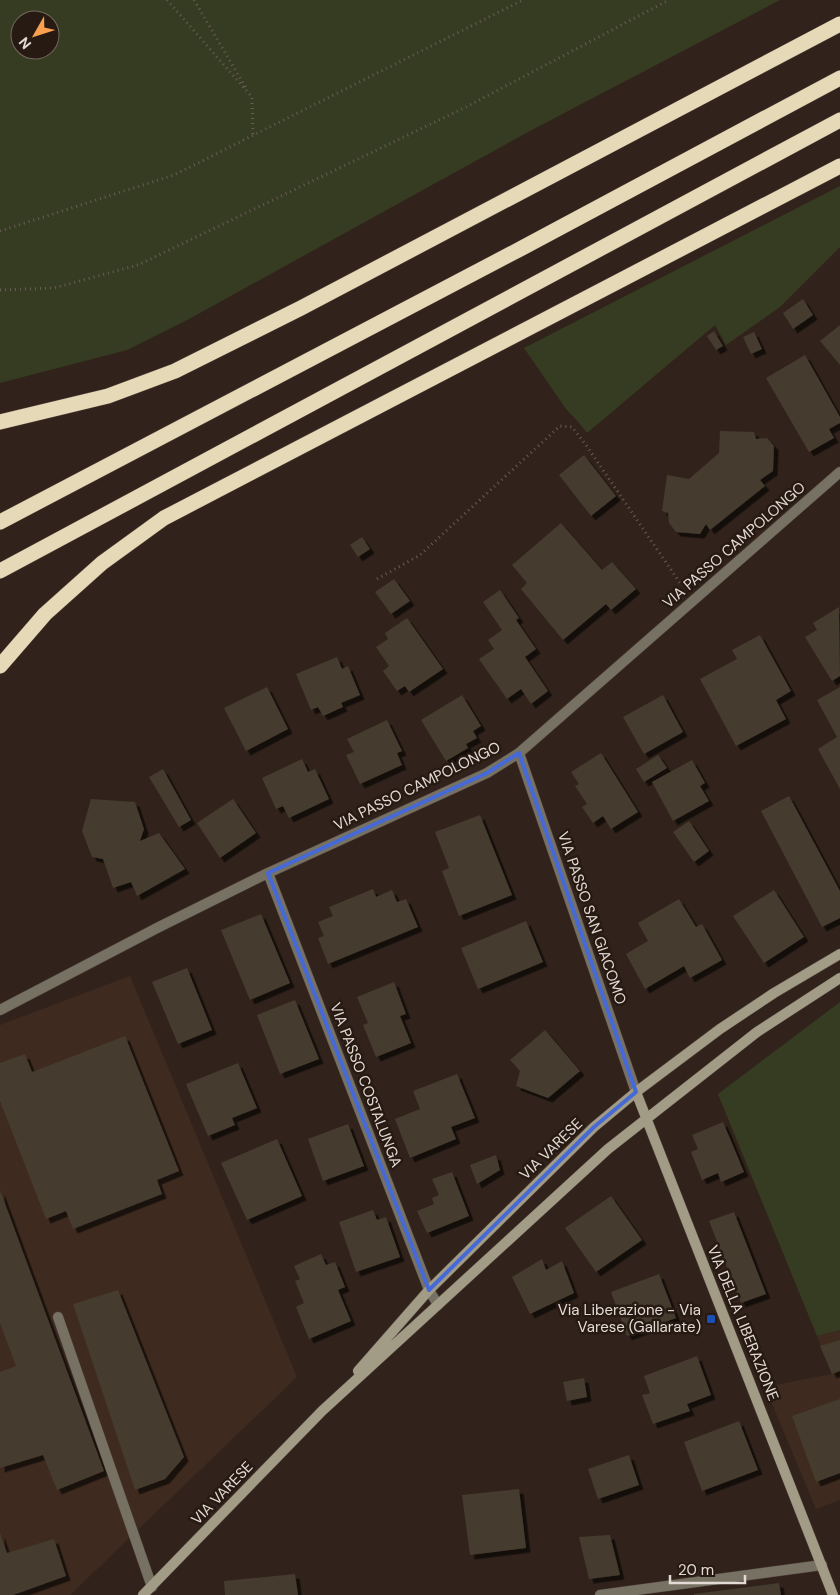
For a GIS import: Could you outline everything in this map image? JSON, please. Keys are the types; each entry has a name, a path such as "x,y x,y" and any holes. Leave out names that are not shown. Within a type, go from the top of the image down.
{"highway":[{"path":"0,422 108,396 175,371 310,304 840,24"},
{"path":"0,522 522,248 840,78"},
{"path":"0,571 840,120"},
{"path":"0,666 45,614 102,563 164,518 840,166"}],"main road":[{"name":"VIA VARESE","path":"143,1595 322,1411 429,1290 594,1127 636,1092 720,1029 774,993 840,954"},
{"name":"VIA VARESE","path":"322,1411 574,1180 646,1118 757,1032 840,978"},
{"name":"VIA DELLA LIBERAZIONE","path":"636,1092 833,1595"}],"street":[{"name":"VIA PASSO CAMPOLONGO","path":"0,1010 159,927 268,873 487,773 520,753 840,472"},
{"name":"VIA PASSO SAN GIACOMO","path":"520,753 636,1092"},
{"name":"VIA PASSO COSTALUNGA","path":"268,873 429,1290 438,1305"},
{"path":"58,1317 152,1587"},
{"path":"600,1595 822,1565"}],"path":[{"path":"167,0 252,97"},
{"path":"194,0 252,97 253,135"},
{"path":"0,231 174,175 523,0"},
{"path":"0,290 54,288 138,265 466,107 669,0"},
{"path":"378,579 420,555 560,426 572,427 586,445 693,601"}],"highlighted area":[{"path":"519,753 636,1092 594,1127 429,1290 268,873 487,773"}],"shaded area":[{"path":"130,976 297,1377 70,1595 0,1595 0,1025"},
{"path":"840,1330 840,1500 816,1509 765,1387 832,1374 817,1336"}],"green space":[{"path":"0,0 780,0 528,132 189,319 127,350 0,383"},
{"path":"840,186 840,247 780,307 726,345 715,325 587,433 566,409 524,348"},
{"path":"840,1002 840,1330 817,1336 718,1094"}],"building":[{"path":"803,299 813,315 793,329 783,313"},
{"path":"840,325 840,365 820,341"},
{"path":"714,331 723,346 716,350 707,336"},
{"path":"754,332 762,349 751,354 743,337"},
{"path":"805,355 840,417 840,423 829,429 834,438 809,452 766,378"},
{"path":"720,431 754,432 756,439 767,438 774,446 773,471 760,480 765,486 710,530 706,524 700,534 676,532 669,523 668,513 662,511 667,475 689,479 719,453"},
{"path":"584,455 616,496 591,516 559,475"},
{"path":"561,523 602,570 612,562 636,589 611,610 606,604 563,640 521,589 527,583 512,565"},
{"path":"362,537 370,549 358,557 350,545"},
{"path":"394,579 410,601 391,614 375,592"},
{"path":"500,590 519,618 516,620 536,649 525,657 548,691 531,704 521,689 507,699 479,659 494,649 488,640 502,630 483,602"},
{"path":"839,607 840,676 832,681 805,637 817,630 813,623"},
{"path":"407,618 443,669 409,692 405,686 397,691 383,671 389,666 376,647 388,639 385,633"},
{"path":"760,635 791,691 776,700 786,719 736,746 700,679 737,659 732,650"},
{"path":"337,657 342,669 348,666 360,695 341,703 343,707 323,716 318,707 311,710 296,674"},
{"path":"267,687 288,729 246,751 224,708"},
{"path":"840,687 840,789 818,749 837,737 817,700"},
{"path":"462,695 481,726 473,731 477,738 466,744 468,748 446,761 421,720"},
{"path":"663,695 683,732 644,754 623,717"},
{"path":"387,720 402,751 397,753 402,765 360,784 346,755 354,752 347,739"},
{"path":"601,753 638,812 611,829 603,816 593,823 582,807 587,804 575,786 579,784 571,772"},
{"path":"658,755 667,768 644,782 636,769"},
{"path":"302,759 308,772 315,769 329,799 289,818 283,806 276,809 262,778"},
{"path":"692,760 705,783 700,786 709,801 673,821 652,782"},
{"path":"163,769 191,820 179,827 149,777"},
{"path":"789,796 840,891 840,918 822,927 761,811"},
{"path":"91,799 135,802 144,829 140,841 159,833 185,869 137,896 131,882 113,888 103,859 92,857 82,831"},
{"path":"233,799 256,833 220,858 197,823"},
{"path":"480,815 512,895 459,916 442,871 449,868 435,832"},
{"path":"689,821 709,851 694,862 673,832"},
{"path":"373,889 376,897 392,890 397,902 406,899 418,927 328,964 318,938 324,936 318,922 333,916 329,907"},
{"path":"774,890 804,937 764,963 733,916"},
{"path":"679,899 696,927 702,924 722,960 690,978 684,966 645,989 626,954 648,941 638,923"},
{"path":"261,914 290,983 250,1000 221,930"},
{"path":"526,921 543,962 478,989 461,948"},
{"path":"187,968 212,1030 178,1044 152,982"},
{"path":"394,982 406,1014 400,1016 411,1043 376,1057 363,1025 368,1023 357,997"},
{"path":"295,1000 319,1059 280,1074 257,1015"},
{"path":"545,1030 580,1071 548,1098 516,1086 520,1071 510,1060"},
{"path":"125,1036 179,1171 157,1180 162,1194 73,1229 66,1211 46,1219 0,1101 0,1063 25,1054 32,1072"},
{"path":"238,1063 257,1108 232,1118 235,1125 208,1136 186,1084"},
{"path":"457,1074 475,1118 451,1127 456,1139 410,1158 395,1119 420,1109 413,1091"},
{"path":"723,1122 744,1172 721,1182 718,1173 702,1180 691,1152 698,1149 692,1135"},
{"path":"348,1124 364,1166 323,1181 308,1139"},
{"path":"277,1139 302,1196 247,1220 221,1163"},
{"path":"496,1155 500,1170 477,1184 470,1165"},
{"path":"452,1172 469,1216 427,1233 417,1211 434,1204 432,1198 439,1195 432,1179"},
{"path":"0,1190 104,1471 57,1490 43,1455 0,1468 0,1372 16,1366 0,1323"},
{"path":"611,1196 642,1240 596,1272 565,1228"},
{"path":"373,1210 377,1220 386,1217 400,1257 356,1272 339,1222"},
{"path":"734,1212 766,1294 741,1303 709,1221"},
{"path":"321,1254 326,1265 335,1262 345,1287 338,1290 351,1321 309,1339 296,1307 304,1303 295,1281 300,1279 294,1266"},
{"path":"542,1259 546,1270 562,1261 574,1293 530,1314 512,1277"},
{"path":"659,1274 676,1318 627,1336 611,1292"},
{"path":"118,1290 184,1457 165,1479 135,1490 73,1304"},
{"path":"840,1340 840,1371 832,1374 820,1346"},
{"path":"697,1356 711,1395 687,1404 690,1411 653,1424 642,1395 650,1393 644,1376"},
{"path":"584,1378 587,1397 567,1401 563,1382"},
{"path":"840,1399 840,1473 816,1482 792,1416"},
{"path":"739,1421 758,1470 702,1491 684,1442"},
{"path":"629,1455 639,1485 598,1499 588,1469"},
{"path":"519,1489 526,1548 470,1555 462,1495"},
{"path":"0,1533 7,1553 54,1539 66,1576 13,1595 0,1595"},
{"path":"610,1535 620,1575 589,1579 579,1537"},
{"path":"295,1574 298,1595 225,1595 224,1581"},
{"path":"779,1583 781,1595 694,1595 694,1594"}],"place":[{"name":"Via Liberazione - Via Varese (Gallarate)","path":"711,1319"}]}
